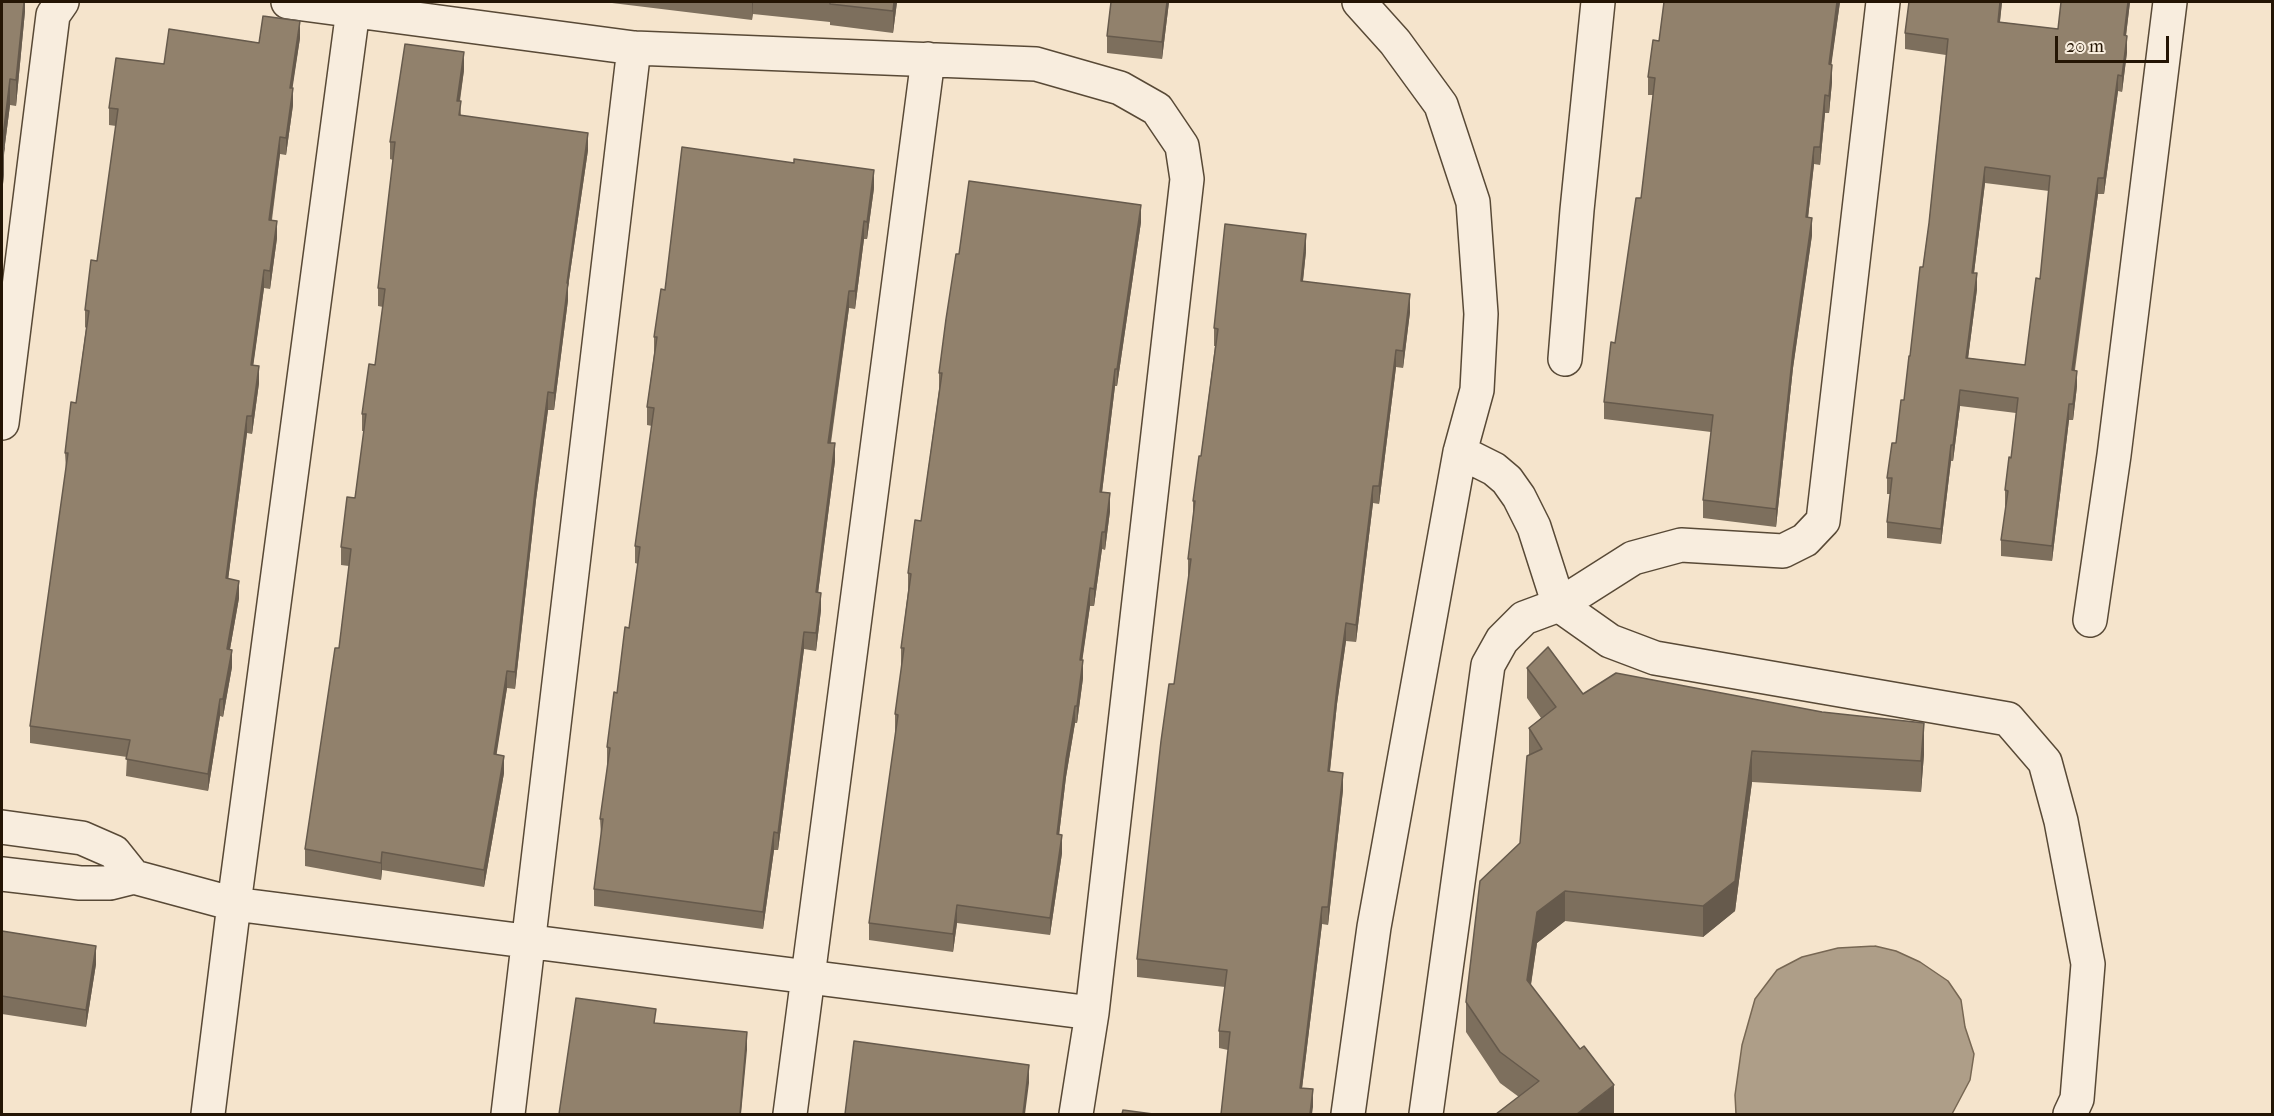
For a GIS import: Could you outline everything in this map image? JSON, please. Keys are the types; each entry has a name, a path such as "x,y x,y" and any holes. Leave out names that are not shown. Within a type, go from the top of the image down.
{"street":[{"path":"2,423 53,15 62,2"},
{"path":"288,2 634,48 1036,64 1120,88 1157,110 1182,146 1187,179 1092,1013 1076,1114"},
{"path":"1348,1114 1374,927 1460,452 1477,390 1481,314 1473,202 1441,105 1395,42 1359,2"},
{"path":"1565,359 1598,2"},
{"path":"1426,1114 1488,665 1502,640 1524,618 1559,605 1634,558 1681,545 1783,551 1805,540 1823,521 1882,2"},
{"path":"2090,620 2114,455 2170,2"},
{"path":"208,1114 353,10"},
{"path":"508,1114 634,48"},
{"path":"790,1114 928,59"},
{"path":"1460,452 1494,470 1507,480 1519,497 1534,527 1559,605 1610,642 1655,658 2008,719 2045,762 2061,821 2088,964 2077,1099 2070,1114"},
{"path":"2,827 82,838 114,852 134,877"},
{"path":"2,874 80,883 110,883 134,877 234,904 809,975 1092,1013"}],"shaded area":[{"path":"1875,946 1896,951 1920,962 1948,981 1961,1000 1965,1027 1974,1054 1970,1080 1952,1114 1736,1114 1735,1095 1742,1045 1755,999 1777,970 1802,957 1838,948"}],"building":[{"path":"2,2 24,2 16,80 10,79 2,145"},
{"path":"830,2 894,2 893,11 830,4"},
{"path":"1111,2 1167,2 1162,42 1107,36"},
{"path":"1664,2 1837,2 1829,64 1832,65 1829,96 1825,95 1820,147 1814,147 1806,217 1812,218 1793,351 1776,509 1703,500 1713,415 1604,402 1611,342 1615,343 1636,198 1641,198 1655,78 1648,77 1653,40 1659,41"},
{"path":"1909,2 2000,2 1998,22 2058,29 2061,2 2128,2 2122,76 2118,75 2104,178 2098,178 2072,370 2077,371 2073,404 2069,404 2052,546 2001,540 2008,491 2005,490 2018,398 1960,390 1941,529 1887,522 1892,478 1887,478 1892,443 1896,443 1901,400 1904,400 1920,267 1923,267 1948,39 1905,33","holes":["1985,167 2050,176 2040,279 2036,278 2025,365 1966,358 1977,273 1972,273"]},
{"path":"263,16 300,21 290,88 293,88 286,138 280,137 269,220 277,221 270,271 264,270 251,365 259,366 252,416 247,416 226,578 239,581 227,649 232,650 223,699 220,699 208,774 126,759 130,740 30,726 68,453 65,453 71,402 76,403 89,311 85,310 91,260 97,261 118,109 109,108 116,58 164,64 169,29 259,43"},
{"path":"405,44 464,52 457,101 461,101 459,115 588,133 554,393 548,392 515,672 507,671 494,754 504,756 484,870 382,852 381,863 305,849 335,648 339,648 351,549 341,547 347,497 355,498 366,414 362,414 369,364 375,365 385,289 378,288 395,142 390,142"},
{"path":"682,147 794,163 794,159 874,170 867,222 864,221 855,291 849,291 828,443 835,443 816,592 821,593 816,633 804,632 778,833 774,832 763,912 594,889 603,819 600,819 610,748 607,747 614,692 617,693 625,627 629,628 640,547 635,546 654,408 647,407 657,337 654,337 661,289 665,290"},
{"path":"969,181 1141,205 1117,369 1115,369 1100,492 1110,493 1094,589 1090,588 1080,660 1083,660 1077,706 1075,706 1066,759 1057,834 1062,835 1050,918 957,905 953,934 869,923 898,715 895,714 904,648 901,648 911,574 908,573 915,520 921,521 942,373 939,373 946,319 956,254 959,254"},
{"path":"1225,224 1306,234 1301,281 1410,294 1403,351 1396,350 1379,486 1373,486 1356,625 1346,623 1337,687 1328,771 1343,773 1328,907 1322,907 1300,1088 1313,1089 1310,1114 1221,1114 1230,1032 1219,1031 1227,970 1137,959 1161,741 1169,684 1174,684 1191,559 1188,559 1195,501 1193,501 1218,329 1214,328"},
{"path":"1548,647 1583,694 1616,673 1822,712 1924,723 1921,761 1752,751 1735,881 1703,906 1565,891 1537,912 1527,980 1580,1049 1584,1046 1614,1085 1577,1114 1496,1114 1539,1081 1500,1052 1466,1002 1480,881 1520,843 1527,756 1542,749 1529,728 1556,707 1527,668"},
{"path":"2,931 96,946 86,1010 2,996"},
{"path":"576,998 656,1009 654,1023 747,1032 740,1114 559,1114"},
{"path":"854,1041 1029,1065 1023,1114 845,1114"},
{"path":"1123,1110 1153,1114 1122,1114"}]}
